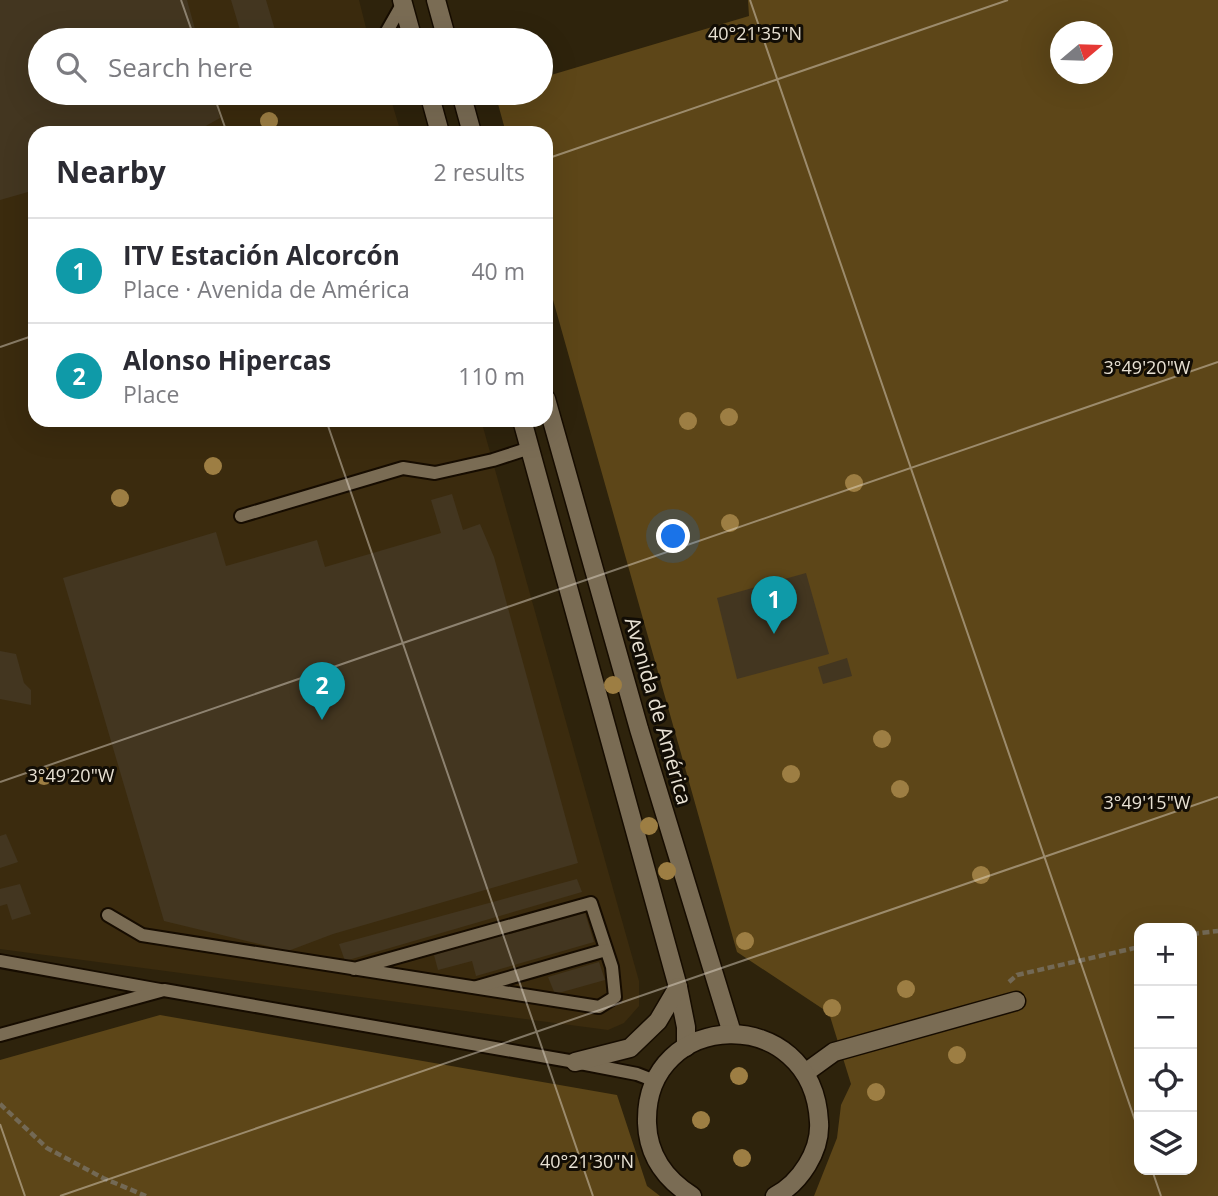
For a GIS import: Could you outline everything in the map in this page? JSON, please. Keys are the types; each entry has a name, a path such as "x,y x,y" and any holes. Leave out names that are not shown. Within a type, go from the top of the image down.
{"street":[{"path":"436,0 444,28"},
{"path":"402,1 410,28"},
{"path":"432,105 438,126"},
{"path":"464,105 470,126"},
{"name":"Avenida de América","path":"553,424 643,742 732,1033"},
{"path":"524,427 678,987 686,1027 686,1046"},
{"path":"575,1062 630,1048 659,1021 678,987"},
{"path":"805,1073 834,1052 1016,1001"},
{"path":"692,1196 674,1185 657,1163 647,1136 647,1108 655,1081 668,1062 686,1046 708,1037 732,1033 761,1038 786,1051 805,1073 817,1098 820,1125 814,1152 800,1176 777,1195"}],"lane":[{"path":"388,28 402,1"},
{"path":"240,516 403,468 435,473 493,460 530,448"},
{"path":"108,915 142,936 473,988 599,1007 615,997 612,967 592,903 354,969"},
{"path":"473,988 607,950"},
{"path":"0,961 575,1062 637,1074 655,1081"},
{"path":"0,1035 164,990"}],"path":[{"path":"1197,933 1218,931"},
{"path":"1016,1001 1004,985 1017,975 1134,948"},
{"path":"0,1104 47,1148 103,1178 146,1196"}],"shaded area":[{"path":"0,0 359,0 366,28 28,28 28,105 393,105 399,126 28,126 28,427 483,427 639,981 639,1006 624,1023 608,1030 0,949"},
{"path":"748,0 1218,0 1218,1196 814,1196 837,1138 841,1105 851,1084 829,1013 737,952 553,300 553,126 504,126 498,105 553,105 553,74 749,16"},
{"path":"160,1015 617,1095 647,1186 660,1196 0,1196 0,1060"}],"building":[{"path":"0,0 187,0 195,28 28,28 28,105 216,105 220,118 206,126 28,126 28,192 0,200"},
{"path":"231,0 266,0 274,28 239,28"},
{"path":"452,494 463,530 480,524 494,557 578,863 333,934 288,951 164,921 63,578 216,532 226,566 317,540 325,567 441,533 431,500"},
{"path":"806,573 829,654 737,679 717,598"},
{"path":"0,651 16,654 24,683 31,690 31,705 0,699"},
{"path":"847,658 852,676 823,684 818,667"},
{"path":"6,834 18,862 0,868 0,836"},
{"path":"577,879 582,892 345,961 339,944"},
{"path":"20,884 31,914 12,920 7,904 0,906 0,889"},
{"path":"585,913 594,942 476,976 472,961 438,970 434,955"},
{"path":"599,962 605,980 555,994 548,977"}],"place":[{"name":"ITV Estación Alcorcón","path":"774,634"},
{"name":"Alonso Hipercas","path":"322,720"}]}
